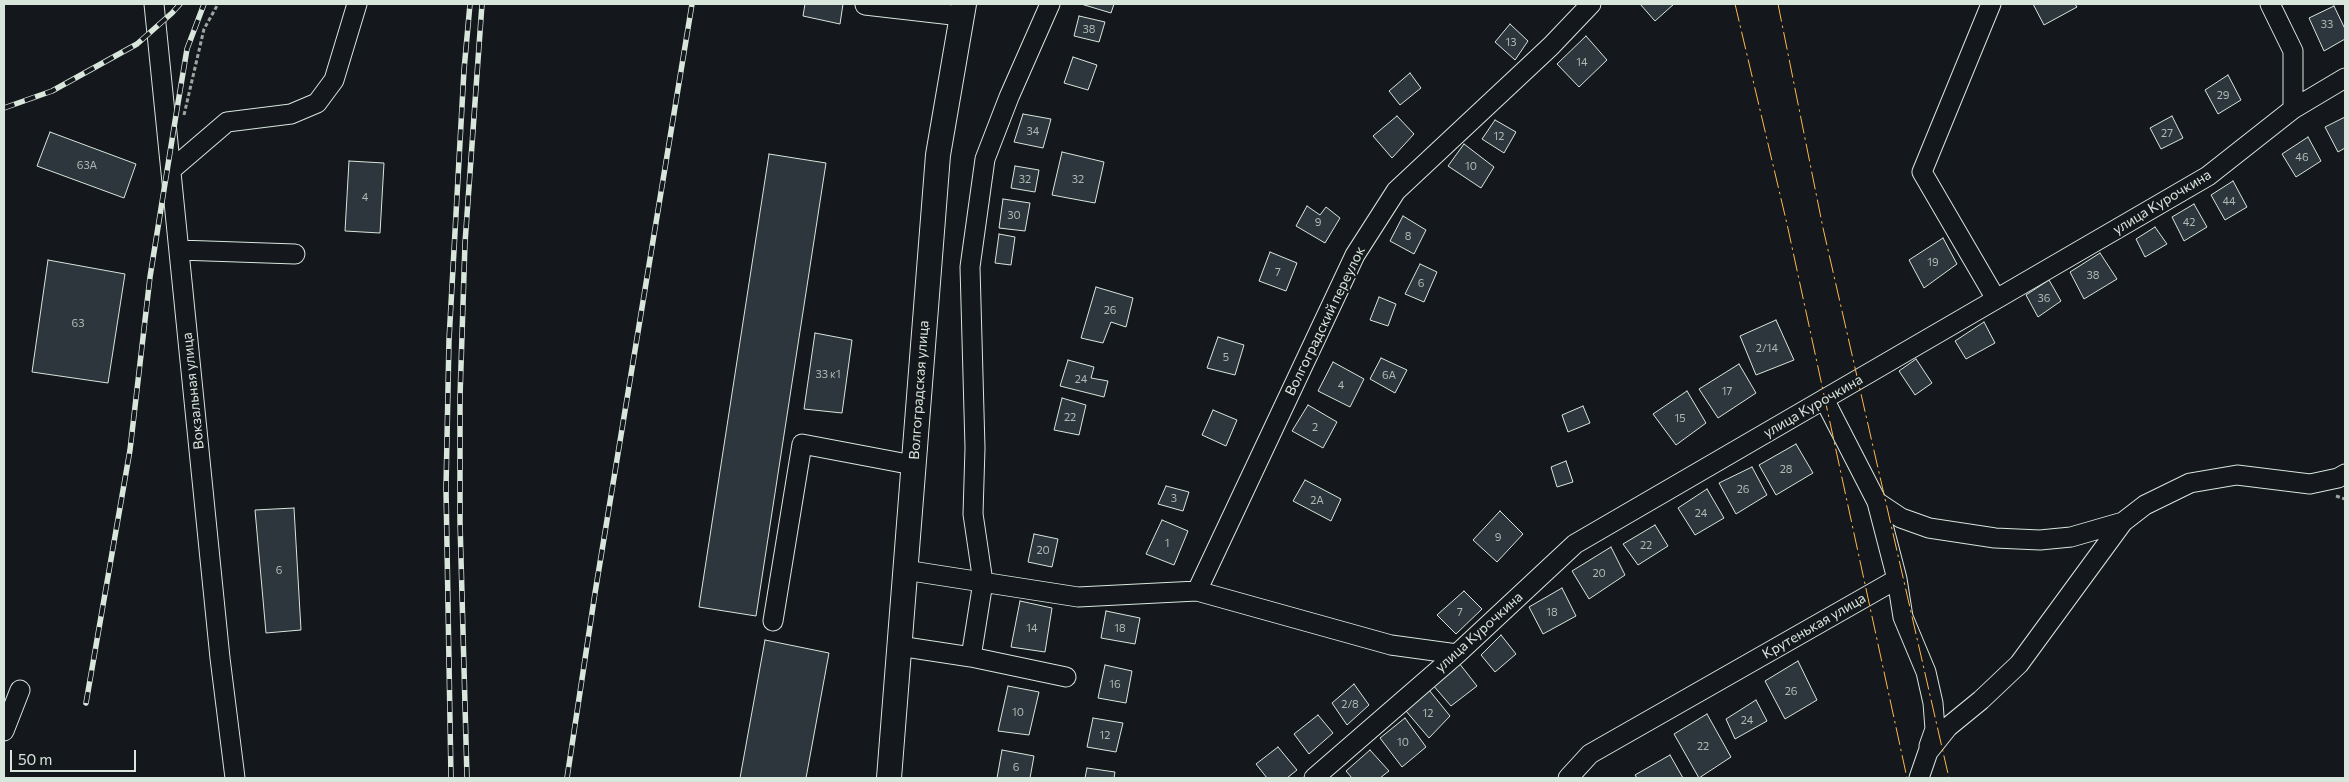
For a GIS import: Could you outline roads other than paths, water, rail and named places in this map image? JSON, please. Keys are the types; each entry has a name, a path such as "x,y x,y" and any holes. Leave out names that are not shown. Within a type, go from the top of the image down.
{"main road":[{"name":"Волгоградская улица","path":"889,778 938,155 963,10"}],"street":[{"name":"Вокзальная улица","path":"154,4 220,658 235,778"},
{"path":"171,170 227,122 291,114 317,103 334,80 357,4"},
{"path":"971,657 982,582 973,514 975,448 970,267 985,159 1009,97 1050,4"},
{"name":"Волгоградский переулок","path":"1197,591 1355,255 1396,191 1551,46 1591,4"},
{"path":"1991,4 1922,172 1996,299"},
{"path":"2270,4 2293,51 2293,109"},
{"path":"866,5 963,10"},
{"name":"улица Курочкина","path":"1314,778 1456,654 1575,544 2208,176 2293,109 2345,78"},
{"path":"179,250 295,254"},
{"path":"1824,399 1878,502 1897,579 1903,617 1926,672 1933,703 1935,729 1919,778"},
{"path":"773,621 802,444 913,465"},
{"path":"1928,752 1948,727 1981,700 2019,664 2123,522 2145,505 2190,482 2237,475 2310,484 2338,478 2345,474"},
{"path":"1878,502 1901,518 1929,528 1996,538 2040,540 2071,537 2123,522"},
{"path":"905,570 1078,597 1197,591 1392,646 1456,654"},
{"name":"Крутенькая улица","path":"1568,778 1590,754 1897,579"},
{"path":"899,646 971,657 1066,676"},
{"path":"4,731 20,690"}],"railway":[{"path":"4,108 52,91 137,44 180,4"},
{"path":"86,703 130,450 150,277 187,49 204,4"},
{"path":"451,778 446,488 449,340 464,70 470,4"},
{"path":"467,778 460,522 460,397 465,243 482,4"},
{"path":"567,778 595,593 692,4"}]}
